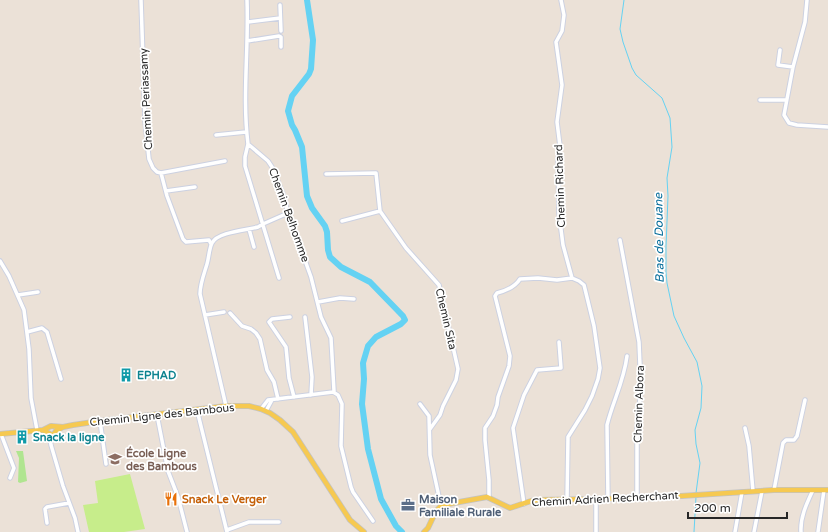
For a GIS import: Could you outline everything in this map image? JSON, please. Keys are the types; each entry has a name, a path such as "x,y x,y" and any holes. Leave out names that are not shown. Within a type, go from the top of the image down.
{"main road":[{"name":"Chemin Ligne des Bambous","path":"1,434 36,430 52,431 63,427 100,421 226,406 249,406 263,410 280,420 293,432 350,520 364,532"},
{"name":"Chemin Adrien Recherchant","path":"489,498 510,508 538,500 596,500 774,490 826,490"},
{"path":"424,532 428,528 436,511 442,506 453,502 489,498"}],"street":[{"name":"Chemin Periassamy","path":"141,0 145,121 149,159 153,168 157,172 161,173 183,240 186,242 209,240 211,244"},
{"path":"247,0 248,22 245,95 246,132 248,144 245,156 245,166 279,278"},
{"name":"Chemin Richard","path":"561,0 564,15 562,31 556,42 562,85 557,122 560,146 558,160 559,214 563,245 572,278"},
{"path":"807,0 805,22 793,67 784,115 789,123 797,126 828,127"},
{"path":"280,5 281,30"},
{"path":"248,22 280,18"},
{"path":"247,41 279,36 281,38 281,47"},
{"path":"780,50 777,67 793,67"},
{"path":"760,100 786,100"},
{"path":"216,135 246,132"},
{"name":"Chemin Belhomme","path":"248,144 268,161 272,167 283,194 288,213 311,277 321,317 329,332 332,342 334,391 331,393"},
{"path":"161,173 225,161"},
{"name":"Chemin Sita","path":"326,174 376,173 380,211 406,248 440,285 458,369 456,380 440,415 430,429"},
{"path":"166,191 195,187"},
{"path":"342,221 380,211"},
{"path":"226,406 200,290 211,244 214,239 220,235 258,227 288,213"},
{"path":"249,229 254,247"},
{"name":"Chemin Albora","path":"620,240 639,342 641,389 637,428 638,498"},
{"path":"0,261 9,276 24,310 36,430"},
{"path":"489,498 485,428 493,416 497,405 498,397 507,375 510,356 495,296 497,293 518,283 520,279 538,278 557,280 572,278 584,285 594,326 600,368 592,396 568,437 567,500"},
{"path":"18,295 38,292"},
{"path":"318,302 340,298 354,300"},
{"path":"205,316 224,312"},
{"path":"230,314 242,326 251,329 256,333 260,339 267,370 274,382 278,399"},
{"path":"290,317 272,319 269,322 286,347 289,378 294,397"},
{"path":"305,317 312,377 311,395"},
{"path":"27,332 42,328 47,332 61,379"},
{"path":"524,504 513,428 524,395 537,370 561,368 559,342"},
{"path":"608,499 607,425 623,380 627,356"},
{"path":"263,410 266,402 278,399 331,393 340,398 342,404 341,446 351,487 373,521"},
{"path":"774,490 783,443 786,440 794,440 798,436 806,400"},
{"path":"420,404 429,416 430,458 442,506"},
{"path":"197,410 227,531 248,522 279,522"},
{"path":"157,415 168,470 178,497 188,532"},
{"path":"100,421 106,464"},
{"path":"745,428 749,446 753,491"},
{"path":"52,431 51,442 78,532"},
{"path":"1,434 14,468 10,478"},
{"path":"801,532 800,526 803,513 813,490"},
{"path":"818,532 826,490"},
{"path":"754,532 762,491"},
{"path":"735,532 742,492"},
{"path":"596,500 596,532"},
{"path":"47,523 45,509 47,507 69,503"}],"green space":[{"path":"16,451 23,451 27,481 20,483 18,482 19,458"},
{"path":"130,474 145,529 124,532 89,532 83,505 98,503 95,481"}],"waterway":[{"path":"307,0 313,40 311,69 309,74 292,96 288,111 292,125 302,147 307,196 312,208 325,226 330,257 341,267 370,282 403,316 405,320 401,324 376,337 368,346 363,363 364,379 362,404 368,449 381,499 396,526 402,532"},
{"name":"Bras de Douane","path":"624,0 620,29 632,68 636,75 662,98 670,118 672,147 667,178 666,272 674,316 697,362 702,386 701,408 695,430 700,463 696,493"},
{"name":"Bras de Douane","path":"694,532 696,497"}],"place":[{"name":"EPHAD","path":"126,375"},
{"name":"Snack la ligne","path":"22,437"},
{"name":"École Ligne des Bambous","path":"115,459"},
{"name":"Snack Le Verger","path":"171,499"},
{"name":"Maison Familiale Rurale","path":"408,505"}]}
